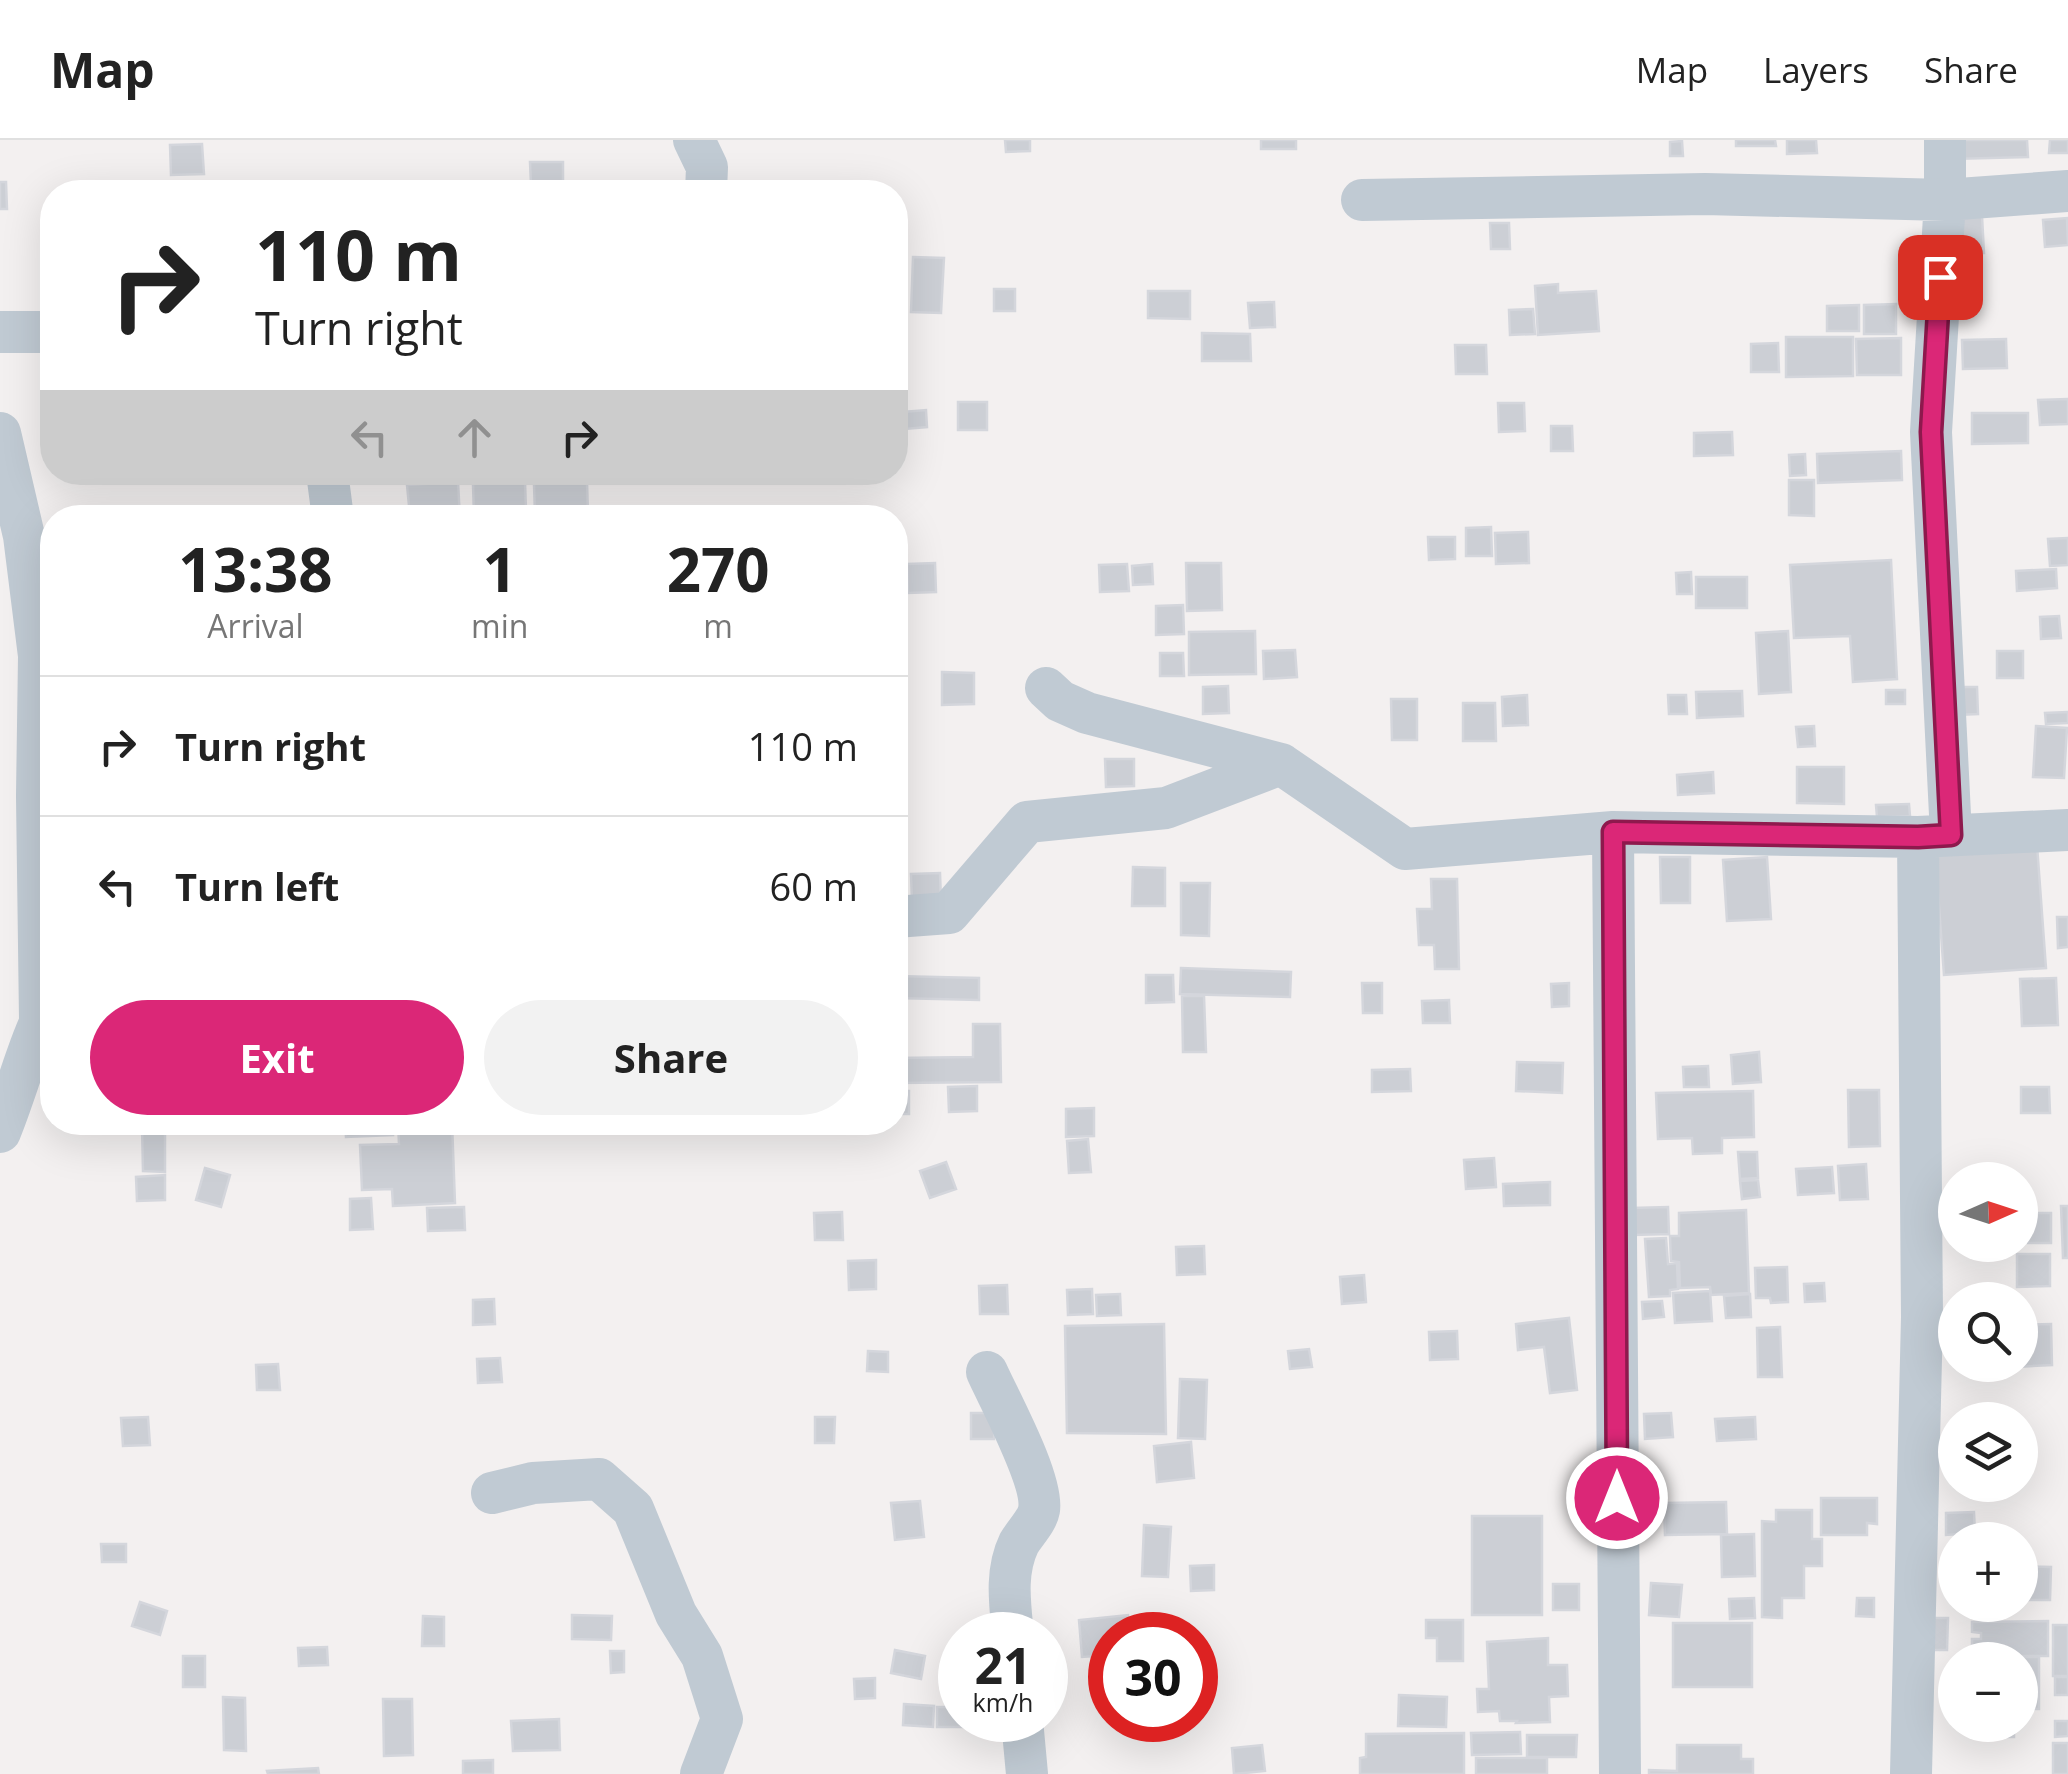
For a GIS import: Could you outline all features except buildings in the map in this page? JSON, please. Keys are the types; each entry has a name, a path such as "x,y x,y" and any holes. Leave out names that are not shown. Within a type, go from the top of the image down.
{"street":[{"path":"694,140 707,167 706,180"},
{"path":"1911,1774 1935,836 1931,432 1945,140"},
{"path":"1362,200 1705,194 1945,200 2068,191"},
{"path":"0,332 40,332"},
{"path":"0,432 24,536 39,656 40,867"},
{"path":"1046,688 1060,701 1087,712 1282,764 1405,848 1613,832 1935,836 2068,830"},
{"path":"908,917 950,912 1026,822 1166,808 1282,764"},
{"path":"1613,832 1620,1774"},
{"path":"0,1132 40,1026"},
{"path":"987,1372 1038,1491 1039,1512 1019,1544 1010,1568 1012,1612"},
{"path":"492,1493 533,1484 600,1478 632,1508 676,1614 702,1656 722,1718 701,1774"},
{"path":"1024,1742 1027,1774"}],"route":[{"path":"1617,1498 1613,832 1951,835 1931,432 1940,277"}]}
